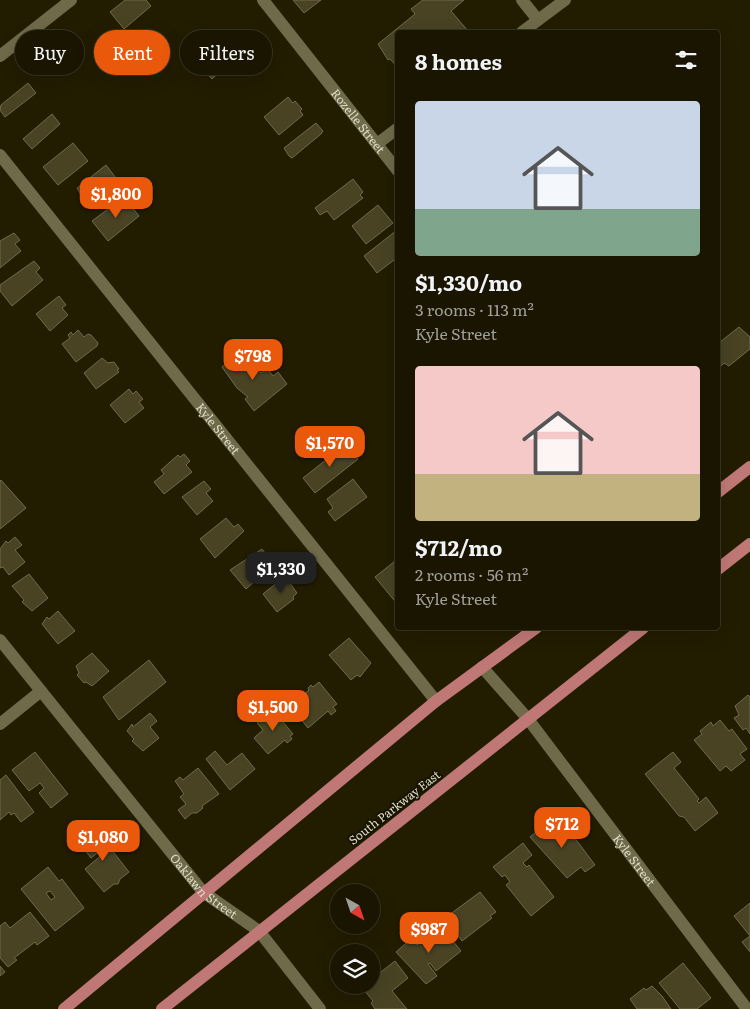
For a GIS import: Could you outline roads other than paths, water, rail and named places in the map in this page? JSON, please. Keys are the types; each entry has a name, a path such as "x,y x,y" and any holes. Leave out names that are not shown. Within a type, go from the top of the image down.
{"main road":[{"path":"720,490 750,467"},
{"path":"720,567 750,544"},
{"path":"64,1009 436,701 533,630"},
{"name":"South Parkway East","path":"162,1009 640,630"}],"street":[{"path":"0,56 71,0"},
{"name":"Rozelle Street","path":"262,0 395,167"},
{"path":"522,0 538,20"},
{"path":"525,30 564,0"},
{"path":"377,144 395,130"},
{"name":"Kyle Street","path":"0,155 436,701"},
{"name":"Oaklawn Street","path":"0,640 203,892 259,931 320,1009"},
{"name":"Kyle Street","path":"482,668 528,719 748,1009"},
{"path":"0,724 41,691"}]}
